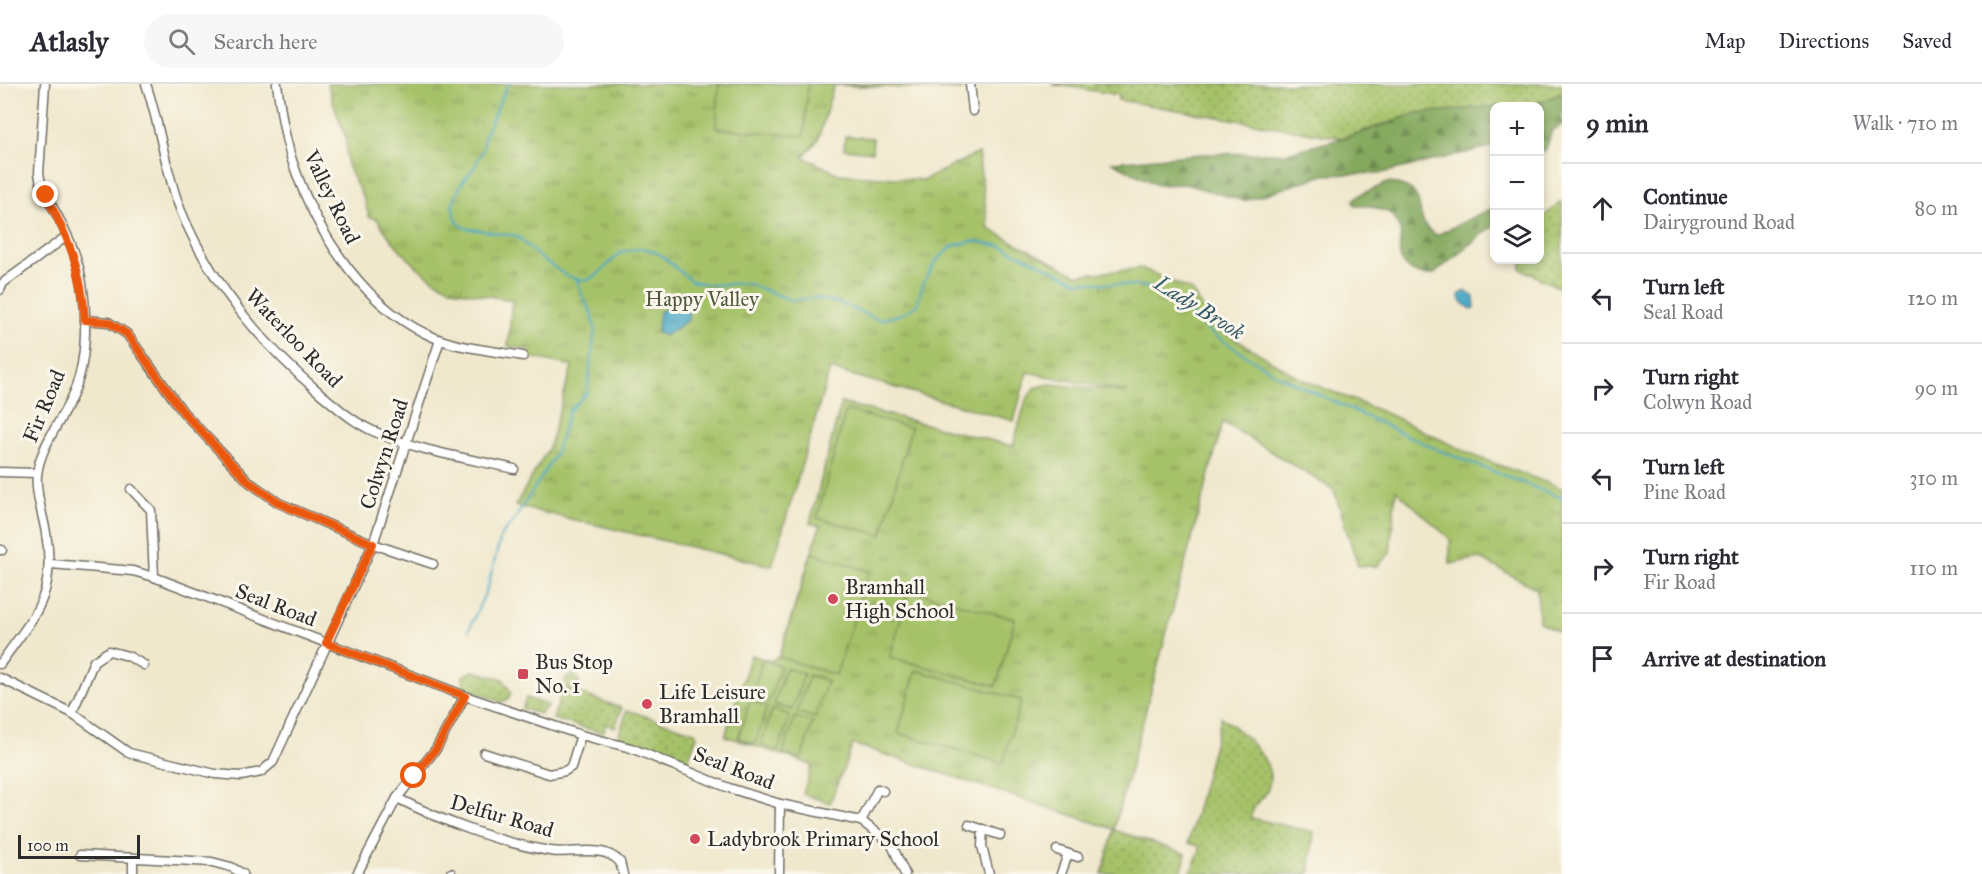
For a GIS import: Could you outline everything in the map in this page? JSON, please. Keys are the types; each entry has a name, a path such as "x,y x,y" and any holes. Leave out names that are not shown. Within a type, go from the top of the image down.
{"street":[{"name":"Fir Road","path":"0,664 35,614 49,578 51,564 37,473 46,447 74,391 85,320 81,274 67,236 46,195 39,173 45,84"},
{"name":"Waterloo Road","path":"146,84 180,209 195,243 235,306 305,381 357,423 406,444 514,469"},
{"name":"Valley Road","path":"277,84 294,168 334,248 365,286 385,306 410,324 440,340 523,356"},
{"path":"970,84 974,111"},
{"path":"0,290 3,283 67,236"},
{"path":"85,320 108,322 127,334 183,412 249,482 279,503 373,544 433,564"},
{"name":"Colwyn Road","path":"0,678 72,713 129,753 215,774 256,774 273,762 373,544 440,340"},
{"path":"0,472 37,473"},
{"path":"131,489 151,510 156,572 154,577"},
{"name":"Seal Road","path":"51,564 133,571 154,577 465,696 582,735 631,748 729,788 780,804 861,821 877,830 891,843 905,874"},
{"path":"72,713 94,662 109,651 128,656 144,666"},
{"path":"357,874 397,798 436,749 465,696"},
{"path":"484,753 549,774 557,774 571,767 582,735"},
{"path":"861,821 878,789 883,791"},
{"name":"Delfur Road","path":"397,798 455,824 536,848 553,852 606,852 620,862 623,874"},
{"path":"779,874 780,804"},
{"path":"969,825 1000,835"},
{"path":"983,829 982,846 989,874"},
{"path":"1057,850 1078,857"},
{"path":"1061,874 1068,854"},
{"path":"80,855 212,862 231,867 243,874"},
{"path":"133,859 133,874"}],"green space":[{"name":"Happy Valley","path":"327,84 963,84 962,90 834,85 818,140 803,157 839,174 924,180 978,153 989,229 1077,275 1141,268 1191,290 1217,328 1301,379 1390,415 1477,457 1562,488 1562,633 1539,622 1537,589 1479,558 1450,564 1450,539 1396,490 1390,553 1377,566 1358,566 1334,490 1223,422 1114,829 853,744 830,803 803,794 812,765 725,736 751,655 771,661 779,656 820,526 810,523 841,403 1013,446 1026,400 1035,388 1050,384 1127,392 1027,372 1014,421 830,369 772,566 515,506 549,447 572,366 529,357 530,350 508,346 512,300 456,290 433,279 401,251 377,219 369,217 364,199 347,166 346,139"},
{"path":"719,84 808,84 804,136 716,128"},
{"path":"1051,84 1562,84 1562,97 1544,105 1544,102 1490,102 1490,113 1413,115 1342,138 1118,100 1119,95"},
{"path":"1562,93 1562,125 1552,130 1544,150 1544,102 1540,102"},
{"path":"1490,107 1490,147 1382,173 1324,175 1244,201 1185,184 1157,185 1112,162 1200,154 1287,153 1358,134 1416,113"},
{"path":"845,136 873,138 872,152 844,149"},
{"path":"1387,183 1402,185 1412,190 1417,197 1423,222 1437,235 1490,209 1490,229 1434,274 1418,274 1408,269 1402,261 1400,230 1390,213 1370,206 1355,206 1353,201 1357,196"},
{"path":"1562,202 1562,289 1521,269 1522,264 1544,264 1544,216"},
{"path":"846,410 911,428 882,535 817,518"},
{"path":"812,553 869,571 836,675 779,657"},
{"path":"909,590 1015,619 996,686 890,657"},
{"path":"763,660 781,666 769,702 751,697"},
{"path":"786,668 804,674 792,710 774,704"},
{"path":"916,670 1021,700 1003,763 898,733"},
{"path":"473,671 503,679 511,693 508,699 502,702 464,688 463,676"},
{"path":"572,675 577,677 579,682 577,687 572,689 567,687 565,682 567,677"},
{"path":"809,675 827,681 815,718 797,712"},
{"path":"563,688 622,708 615,727 606,724 603,733 553,719"},
{"path":"526,698 548,705 540,714 522,709"},
{"path":"750,701 767,707 755,744 738,738"},
{"path":"772,709 790,715 778,751 761,745"},
{"path":"627,710 695,732 697,736 688,760 686,762 618,737"},
{"path":"795,717 813,722 801,759 783,753"},
{"path":"1221,717 1248,738 1268,767 1270,778 1268,789 1253,810 1251,818 1314,832 1309,874 1190,874 1200,849 1199,846 1188,843"},
{"path":"1114,830 1186,854 1181,874 1102,874"}],"water":[{"path":"1465,291 1474,297 1475,308 1471,309 1462,302 1459,295"},
{"path":"674,305 688,307 688,320 664,336 657,332 659,312"}],"waterway":[{"name":"Lady Brook","path":"508,84 485,135 483,150 474,168 461,184 452,206 456,219 464,228 517,236 540,258 565,275 587,280 597,275 621,252 643,248 660,254 691,281 713,285 746,283 791,300 815,298 839,303 880,320 902,314 917,305 923,284 936,261 952,246 974,241 1001,246 1077,281 1148,287 1193,315 1209,332 1277,375 1438,450 1562,498"},
{"path":"469,630 488,586 501,536 515,519 555,455 569,411 587,393 595,329 592,314 577,280"}],"place":[{"name":"Bramhall High School","path":"833,599"},
{"name":"Bus Stop No. 1","path":"523,674"},
{"name":"Life Leisure Bramhall","path":"647,704"},
{"name":"Ladybrook Primary School","path":"695,839"}],"route":[{"path":"46,195 73,248 83,286 85,320 108,322 127,334 159,382 183,412 249,482 279,503 373,544 326,643 465,696 436,749 414,776"}]}
